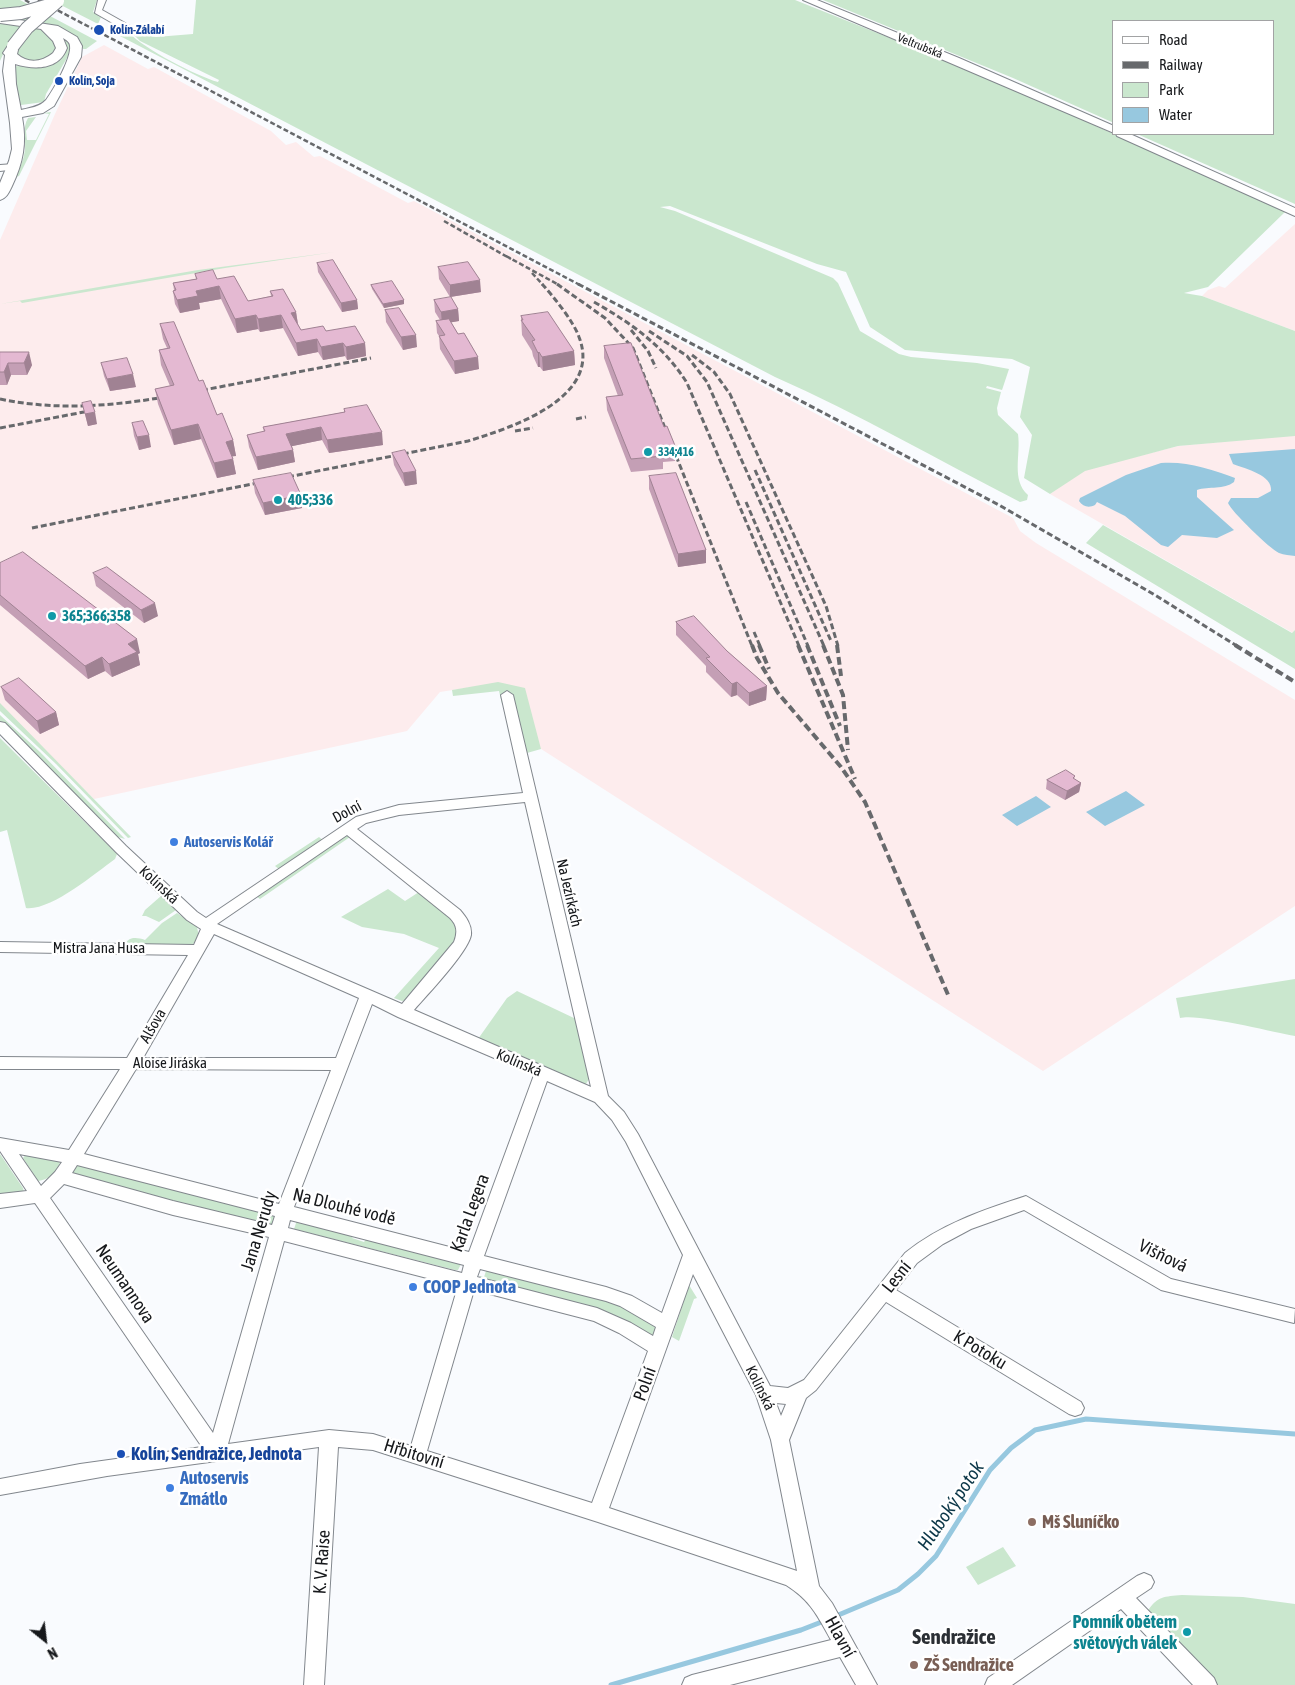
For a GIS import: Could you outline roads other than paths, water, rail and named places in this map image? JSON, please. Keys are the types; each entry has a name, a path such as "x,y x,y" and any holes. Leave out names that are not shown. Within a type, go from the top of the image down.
{"main road":[{"path":"0,15 30,11 58,0"},
{"path":"0,196 14,167 18,149 5,66 11,49 27,28 58,0"},
{"path":"0,20 47,26 65,33 73,39 76,50 75,57 50,103 38,110 14,115"},
{"path":"11,49 16,61 27,64 46,62 60,55 61,43 55,35 46,29 29,24"}],"street":[{"path":"102,0 98,11 132,30"},
{"name":"Veltrubská","path":"808,0 955,60 1112,129"},
{"path":"1123,135 1295,212"},
{"path":"0,168 14,167"},
{"name":"Na Jezírkách","path":"507,695 601,1098"},
{"name":"Kolínská","path":"0,726 121,849 192,916 208,926 403,1013 601,1098 626,1127 691,1256 764,1393 780,1440 810,1590"},
{"name":"Dolní","path":"208,926 218,915 360,820 392,812 530,796"},
{"path":"347,828 455,914 463,923 464,937 460,945 403,1013"},
{"name":"Alšova","path":"41,1196 61,1177 132,1063 206,936 208,926"},
{"name":"Mistra Jana Husa","path":"0,947 197,950"},
{"name":"Jana Nerudy","path":"216,1454 284,1213 367,997"},
{"name":"Aloise Jiráska","path":"0,1064 340,1064"},
{"name":"Karla Legera","path":"417,1454 467,1281 542,1073"},
{"name":"Na Dlouhé vodě","path":"2,1142 72,1158 606,1294 626,1301 666,1325"},
{"name":"Neumannova","path":"2,1142 41,1196 216,1454"},
{"path":"61,1177 173,1208 279,1233 597,1315 625,1328 658,1348"},
{"path":"0,1201 41,1196"},
{"name":"Lesní","path":"780,1440 798,1395 810,1385 912,1258 924,1247 962,1226 1026,1203"},
{"name":"Višňová","path":"1026,1203 1167,1285 1294,1316"},
{"name":"Polní","path":"598,1513 691,1256"},
{"name":"K Potoku","path":"885,1292 1074,1408"},
{"path":"764,1393 787,1397 798,1395"},
{"name":"Hřbitovní","path":"0,1487 78,1472 329,1438 356,1439 417,1454 771,1569 792,1578 810,1590"},
{"name":"K. V. Raise","path":"314,1685 329,1438"},
{"path":"995,1685 1144,1582"},
{"name":"Hlavní","path":"810,1590 825,1610 867,1685"},
{"path":"1122,1597 1207,1685"},
{"path":"692,1685 842,1640"}],"water":[{"path":"1295,449 1295,556 1281,554 1274,550 1243,521 1228,503 1231,498 1258,498 1271,491 1268,481 1258,473 1233,464 1229,454"},
{"path":"1161,463 1190,464 1235,478 1234,482 1226,486 1197,490 1197,497 1234,530 1217,538 1182,535 1168,547 1161,545 1125,516 1097,502 1095,505 1088,507 1082,505 1079,501 1080,498 1126,475"},
{"path":"1126,791 1145,805 1105,826 1086,812"},
{"path":"1036,796 1051,807 1017,826 1002,815"}],"waterway":[{"name":"Hluboký potok","path":"836,1616 898,1590 918,1574 936,1556 990,1470 1011,1448 1035,1430 1086,1419 1295,1434"},
{"name":"Hluboký potok","path":"611,1685 801,1630 824,1621"}],"railway":[{"path":"25,0 42,10"},
{"path":"38,0 580,285"},
{"path":"444,221 511,259"},
{"path":"506,256 559,285"},
{"path":"532,273 543,285"},
{"path":"32,528 468,441 507,428 528,418 549,407 566,393 578,377 583,358 579,337 573,324 542,284"},
{"path":"557,284 605,318 633,348 752,646"},
{"path":"578,284 999,505 1155,595 1237,646"},
{"path":"594,302 646,336 668,358 687,383 799,646"},
{"path":"631,330 648,351 656,368"},
{"path":"649,331 687,356 707,382 824,646"},
{"path":"692,355 714,372 730,394 826,606 838,646"},
{"path":"193,392 371,358"},
{"path":"0,399 43,405 86,406 171,396"},
{"path":"0,428 84,412"},
{"path":"576,419 586,417"},
{"path":"515,431 533,428"},
{"path":"755,470 831,641"},
{"path":"746,502 808,646"},
{"path":"754,632 760,646"},
{"path":"752,645 757,658 778,693 841,767 865,802 949,997"},
{"path":"759,645 769,669"},
{"path":"798,645 855,779"},
{"path":"807,645 840,726"},
{"path":"823,645 843,695 848,750"},
{"path":"837,645 841,676"},
{"path":"1235,645 1295,682"}],"place":[{"name":"Kolín-Zálabí","path":"99,30"},
{"name":"Kolín, Soja","path":"59,81"},
{"name":"334;416","path":"648,452"},
{"name":"405;336","path":"278,500"},
{"name":"365;366;358","path":"52,616"},
{"name":"Autoservis Kolář","path":"174,842"},
{"name":"COOP Jednota","path":"413,1287"},
{"name":"Kolín, Sendražice, Jednota","path":"121,1454"},
{"name":"Autoservis Zmátlo","path":"170,1488"},
{"name":"Mš Sluníčko","path":"1032,1522"},
{"name":"Pomník obětem světových válek","path":"1187,1632"},
{"name":"ZŠ Sendražice","path":"914,1665"}],"district":[{"name":"Sendražice","path":"954,1637"}]}
